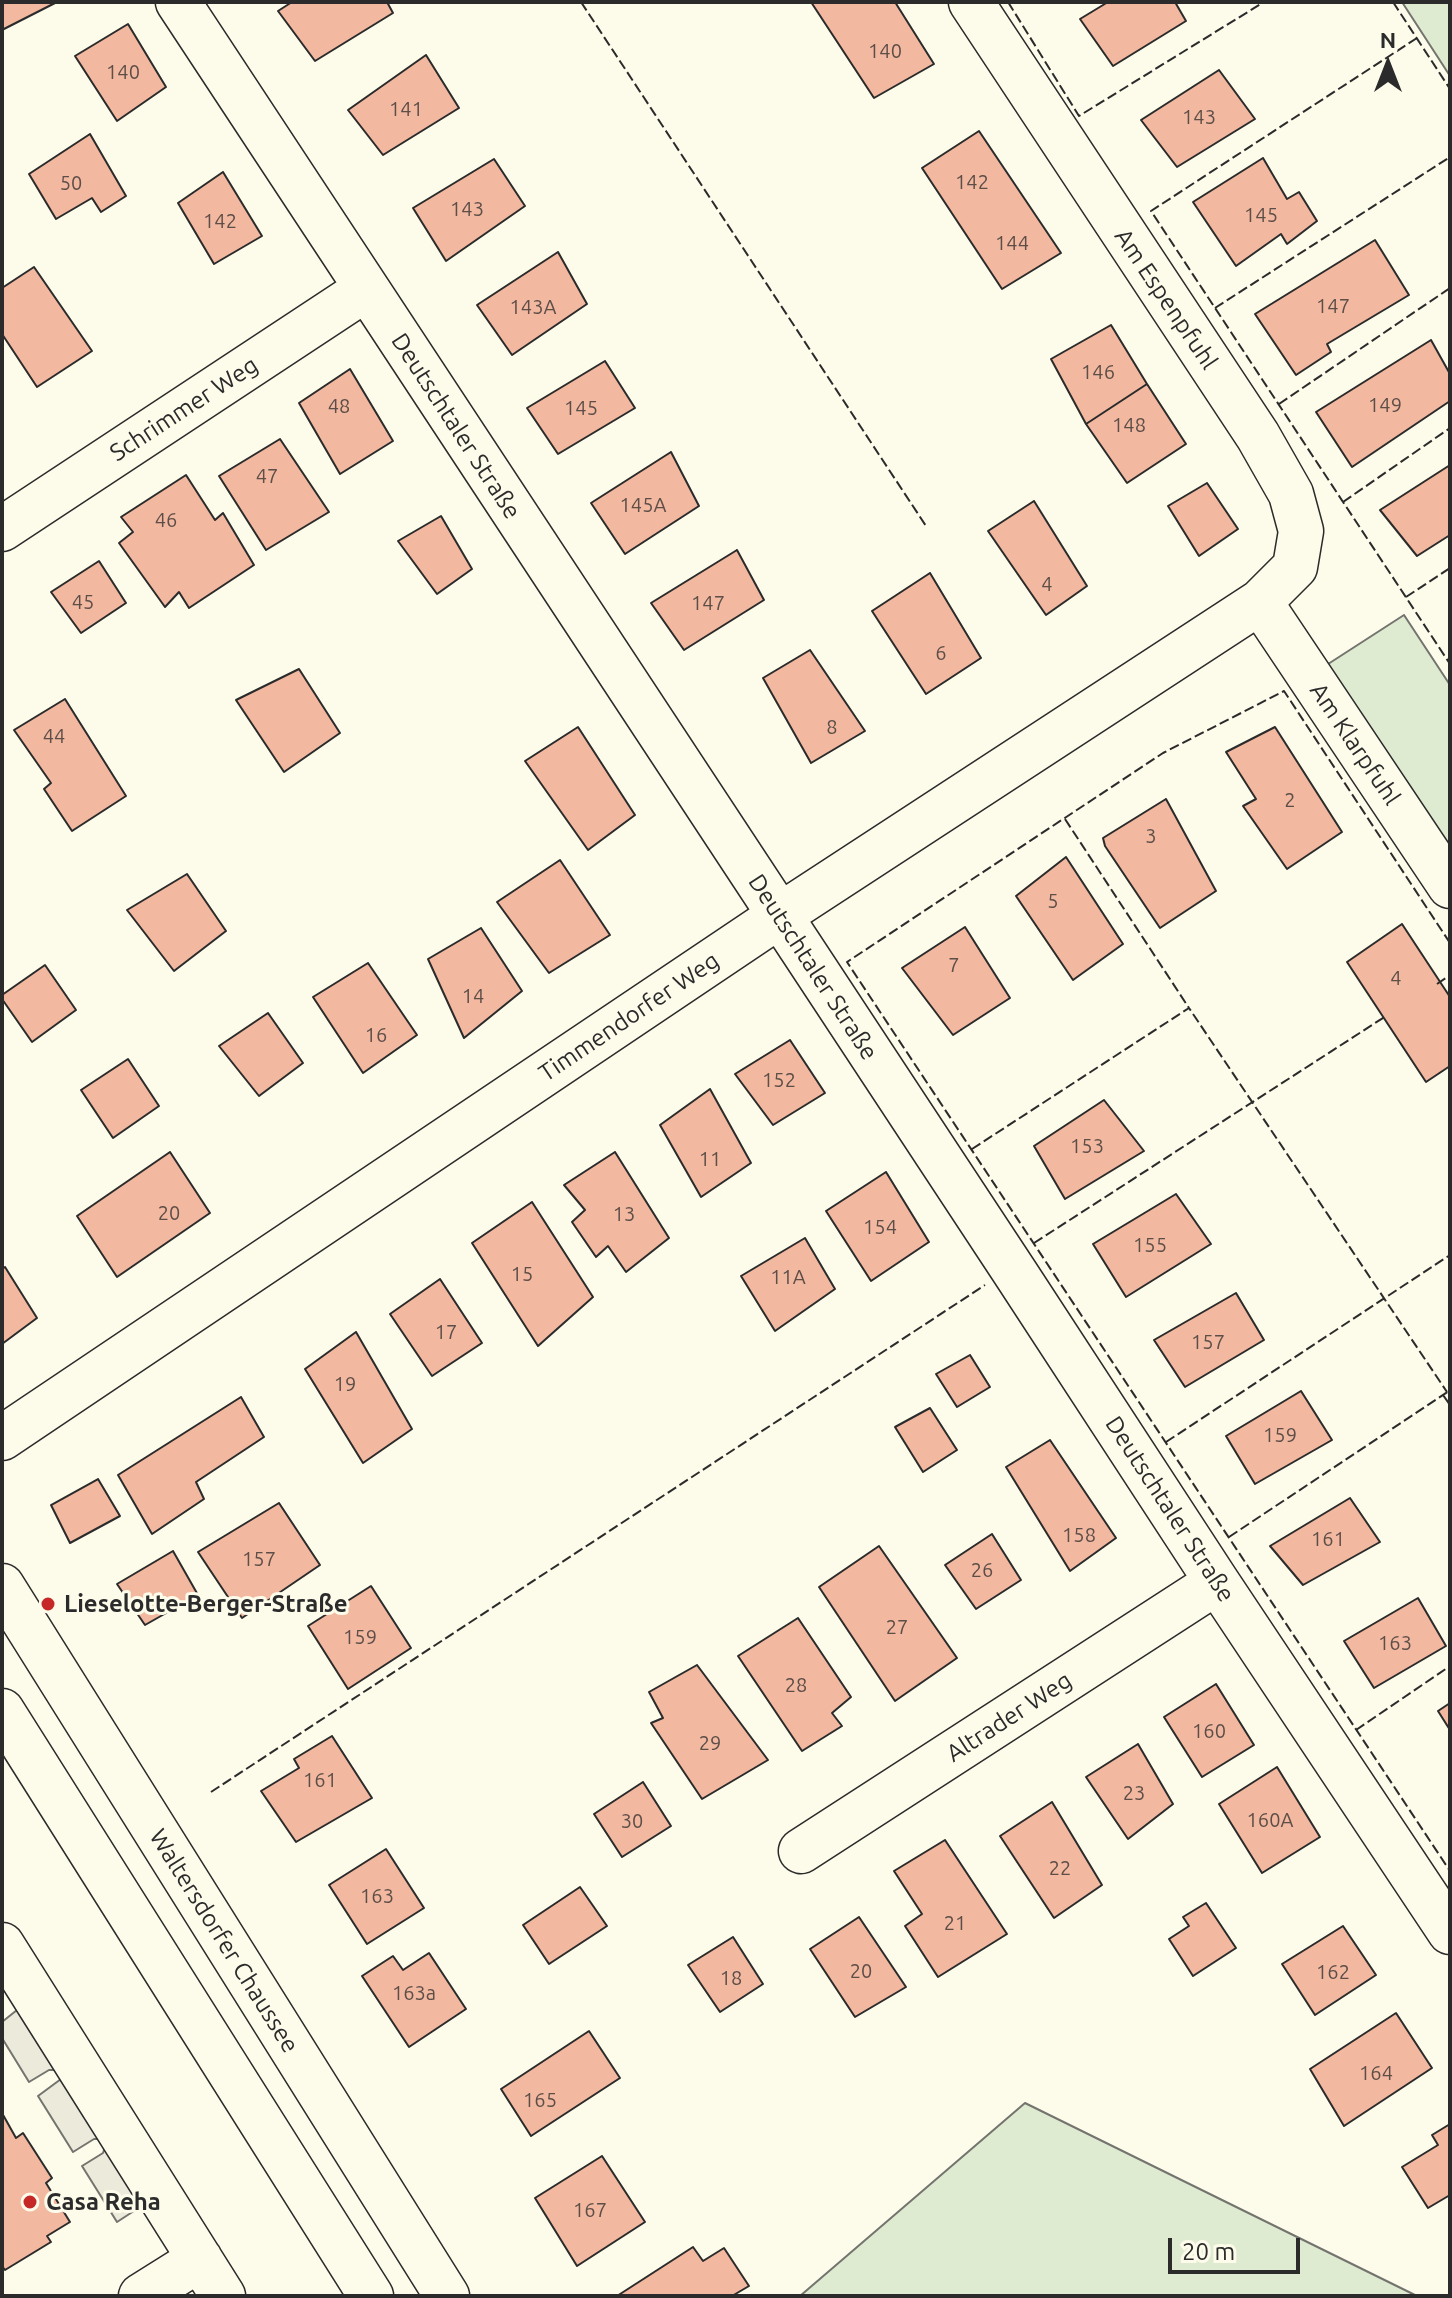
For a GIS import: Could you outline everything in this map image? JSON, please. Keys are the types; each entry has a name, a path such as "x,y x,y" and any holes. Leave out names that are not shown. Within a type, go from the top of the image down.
{"street":[{"name":"Deutschtaler Straße","path":"178,2 1450,1932"},
{"name":"Am Espenpfuhl","path":"971,2 1258,436 1291,494 1301,531 1295,567 1260,602"},
{"name":"Schrimmer Weg","path":"2,529 366,289"},
{"name":"Am Klarpfuhl","path":"1260,602 1450,886"},
{"name":"Timmendorfer Weg","path":"2,1438 779,916 1260,602"},
{"name":"Altrader Weg","path":"801,1851 1217,1582"},
{"name":"Waltersdorfer Chaussee","path":"2,1586 447,2296"},
{"path":"2,1711 371,2296"},
{"path":"2,1945 223,2296"},
{"path":"141,2296 200,2259"}],"green space":[{"path":"1402,2 1450,2 1450,76"},
{"path":"1404,615 1450,685 1450,855 1325,666"},
{"path":"1025,2103 1417,2296 800,2296"}],"shaded area":[{"path":"17,2010 57,2070 49,2070 29,2082 2,2038 2,2022"},
{"path":"61,2079 101,2139 94,2139 73,2152 38,2096"},
{"path":"105,2147 144,2209 137,2209 117,2222 82,2166 103,2153"}],"building":[{"path":"2,2 57,2 2,30"},
{"path":"292,2 387,2 393,13 315,61 278,11"},
{"path":"811,2 895,2 934,64 874,98"},
{"path":"1108,2 1175,2 1186,21 1113,66 1080,19"},
{"path":"128,24 166,87 117,121 75,56"},
{"path":"426,55 459,108 383,155 348,110"},
{"path":"1219,70 1255,119 1177,167 1141,120"},
{"path":"979,131 1061,253 1002,289 922,168"},
{"path":"90,134 126,196 101,212 92,198 56,219 29,174"},
{"path":"1263,158 1287,199 1299,192 1317,221 1287,244 1281,234 1236,266 1193,202"},
{"path":"494,159 525,206 446,261 413,208"},
{"path":"223,172 262,236 214,264 178,203"},
{"path":"1375,240 1409,295 1327,344 1331,352 1296,375 1255,314"},
{"path":"558,252 587,304 512,355 477,305"},
{"path":"34,267 92,351 37,387 2,334 2,288"},
{"path":"1111,325 1147,384 1086,424 1051,359"},
{"path":"1431,340 1450,374 1450,401 1352,467 1316,412"},
{"path":"605,361 635,408 558,454 527,408"},
{"path":"350,369 393,441 340,474 299,403"},
{"path":"1147,384 1186,444 1127,483 1086,424"},
{"path":"280,439 329,512 266,550 219,476"},
{"path":"671,452 699,506 625,554 591,503"},
{"path":"1450,465 1450,535 1417,556 1380,510"},
{"path":"186,475 215,520 223,513 254,565 189,608 179,592 165,607 119,543 133,532 121,517"},
{"path":"1207,483 1238,529 1199,556 1168,506"},
{"path":"1034,501 1087,586 1046,615 988,531"},
{"path":"441,516 472,569 437,594 398,541"},
{"path":"737,550 764,600 684,650 651,603"},
{"path":"99,561 126,603 81,633 51,592"},
{"path":"930,573 981,658 926,694 872,611"},
{"path":"810,650 865,731 811,763 763,678"},
{"path":"299,669 340,733 284,772 236,700"},
{"path":"65,699 126,796 72,831 44,789 51,783 14,730"},
{"path":"578,727 635,815 588,850 525,761"},
{"path":"1275,727 1342,832 1287,869 1243,806 1256,799 1226,752"},
{"path":"1166,799 1216,891 1160,928 1105,846 1103,838"},
{"path":"1066,857 1123,944 1073,980 1016,896"},
{"path":"560,860 610,935 549,973 497,902"},
{"path":"187,874 226,931 174,971 127,910"},
{"path":"1402,924 1450,997 1450,1066 1426,1082 1347,962"},
{"path":"965,927 1010,998 953,1035 902,968"},
{"path":"481,928 522,991 464,1038 428,959"},
{"path":"368,963 417,1035 363,1073 313,997"},
{"path":"45,965 76,1010 32,1042 2,995"},
{"path":"268,1013 303,1063 259,1096 219,1046"},
{"path":"790,1040 825,1093 773,1125 735,1074"},
{"path":"128,1059 159,1106 113,1138 81,1090"},
{"path":"710,1089 751,1163 701,1197 660,1125"},
{"path":"1104,1100 1144,1151 1065,1199 1034,1146"},
{"path":"170,1152 210,1213 117,1277 77,1216"},
{"path":"615,1152 669,1238 626,1272 608,1246 596,1257 572,1222 585,1210 564,1185"},
{"path":"886,1172 929,1242 871,1281 826,1211"},
{"path":"1176,1194 1211,1244 1126,1297 1093,1244"},
{"path":"532,1202 593,1297 538,1346 472,1243"},
{"path":"805,1238 835,1289 775,1331 741,1276"},
{"path":"5,1267 37,1318 2,1344 2,1269"},
{"path":"440,1279 482,1343 432,1376 390,1314"},
{"path":"1236,1293 1264,1340 1185,1387 1154,1340"},
{"path":"356,1332 412,1429 363,1463 305,1369"},
{"path":"970,1355 990,1387 957,1407 936,1374"},
{"path":"1301,1391 1332,1440 1255,1484 1226,1436"},
{"path":"241,1397 264,1437 196,1482 204,1499 152,1534 118,1475"},
{"path":"930,1408 957,1450 923,1472 895,1427"},
{"path":"1050,1440 1116,1538 1070,1571 1006,1467"},
{"path":"98,1479 120,1516 70,1543 51,1505"},
{"path":"1350,1498 1380,1542 1303,1585 1270,1546"},
{"path":"279,1503 320,1565 242,1618 198,1552"},
{"path":"992,1534 1021,1580 976,1609 945,1565"},
{"path":"879,1546 957,1658 895,1701 819,1587"},
{"path":"173,1551 198,1595 145,1625 117,1584"},
{"path":"371,1586 411,1648 348,1689 308,1626"},
{"path":"1418,1598 1446,1646 1374,1688 1344,1641"},
{"path":"798,1618 851,1697 832,1713 842,1726 802,1751 738,1656"},
{"path":"697,1665 768,1760 702,1799 651,1723 663,1718 649,1692"},
{"path":"1216,1684 1254,1745 1202,1777 1164,1717"},
{"path":"1450,1703 1450,1730 1438,1711"},
{"path":"332,1736 372,1798 296,1842 261,1791 299,1768 294,1759"},
{"path":"1138,1744 1173,1804 1128,1839 1086,1777"},
{"path":"1277,1767 1320,1837 1262,1873 1219,1804"},
{"path":"643,1782 671,1826 622,1857 594,1814"},
{"path":"1052,1802 1102,1885 1054,1918 1000,1836"},
{"path":"945,1840 1007,1934 938,1977 905,1926 922,1914 894,1871"},
{"path":"386,1849 424,1908 367,1944 329,1885"},
{"path":"580,1887 607,1926 549,1964 523,1925"},
{"path":"1206,1903 1236,1948 1193,1976 1169,1939 1189,1926 1183,1917"},
{"path":"859,1917 906,1987 855,2017 810,1949"},
{"path":"1343,1926 1376,1975 1315,2015 1282,1964"},
{"path":"733,1937 763,1984 720,2012 688,1965"},
{"path":"429,1953 466,2009 409,2047 362,1976 393,1956 403,1970"},
{"path":"1396,2013 1432,2068 1344,2126 1310,2069"},
{"path":"589,2031 620,2078 531,2136 501,2089"},
{"name":"Casa Reha","path":"2,2113 16,2138 23,2133 52,2178 46,2183 70,2222 47,2236 51,2242 5,2270 2,2266"},
{"path":"1450,2124 1450,2195 1428,2208 1402,2167 1438,2145 1432,2135"},
{"path":"602,2156 645,2222 577,2266 535,2198"},
{"path":"693,2247 703,2261 724,2248 749,2286 732,2296 617,2296"}],"fence":[{"path":"581,2 926,526"},
{"path":"1008,2 1079,116 1264,2"},
{"path":"1393,2 1450,89"},
{"path":"1417,38 1151,211 1450,664"},
{"path":"1215,308 1450,157"},
{"path":"1279,404 1450,288"},
{"path":"1343,502 1450,428"},
{"path":"1406,597 1450,568"},
{"path":"1450,943 1284,691 1163,753 847,962 1450,1871"},
{"path":"1065,819 1189,1008"},
{"path":"1437,984 1450,975"},
{"path":"972,1149 1189,1008 1447,1392"},
{"path":"1034,1243 1386,1016"},
{"path":"1166,1442 1450,1255"},
{"path":"211,1792 985,1285"},
{"path":"1229,1537 1449,1391"},
{"path":"1443,1395 1450,1405"},
{"path":"1356,1730 1450,1666"}],"place":[{"name":"Lieselotte-Berger-Straße","path":"48,1604"},
{"name":"Casa Reha","path":"30,2202"}]}
